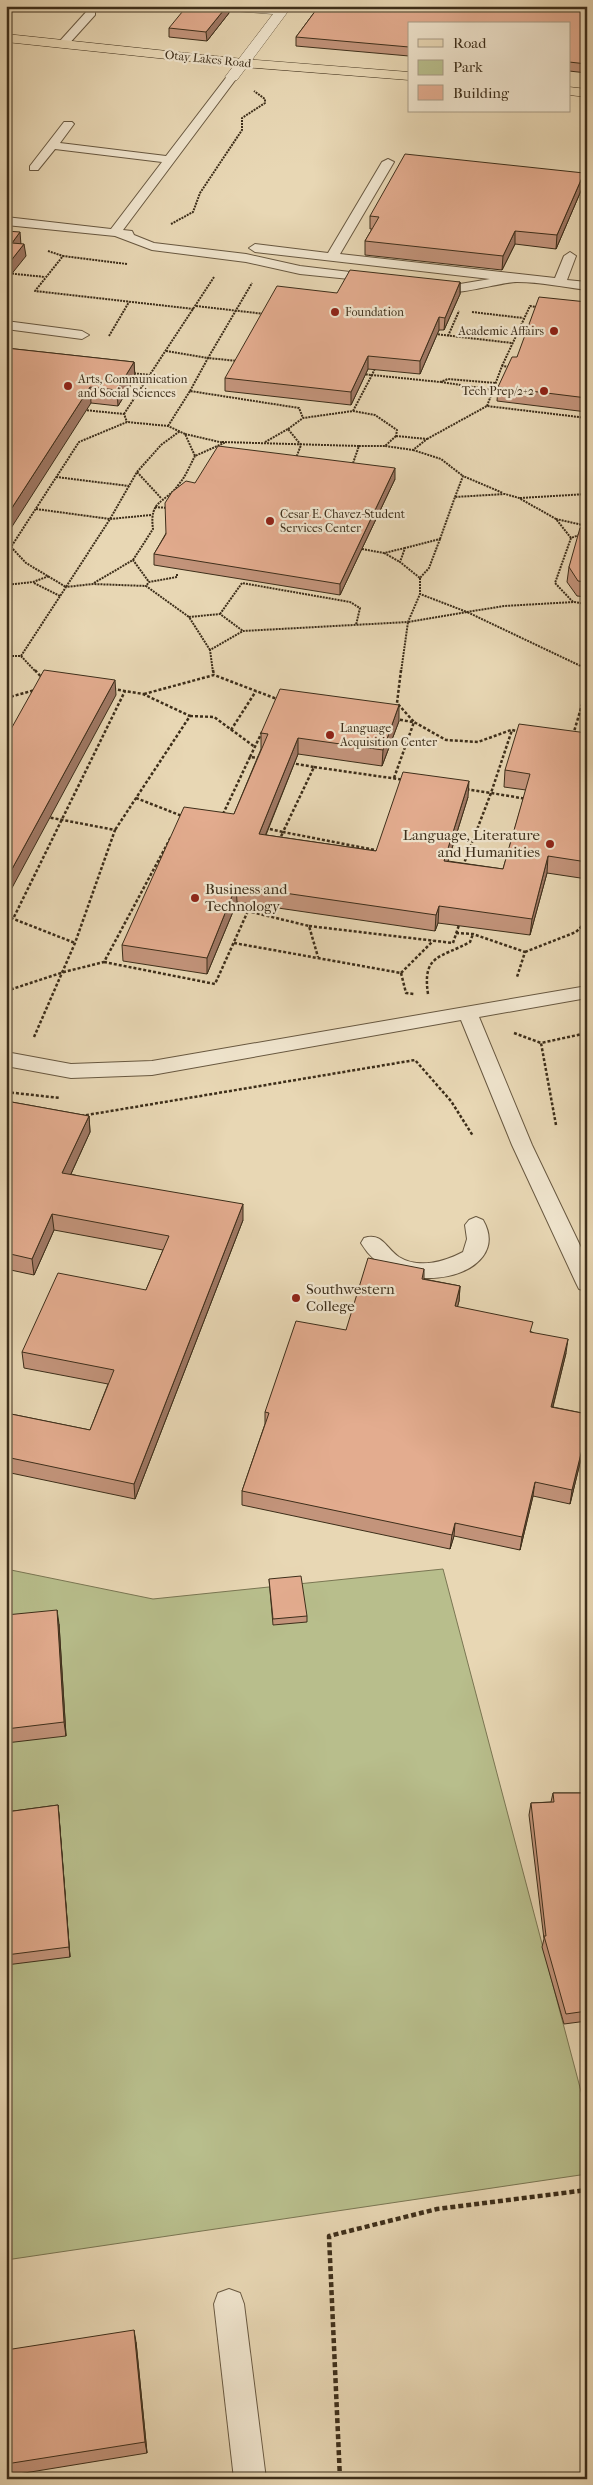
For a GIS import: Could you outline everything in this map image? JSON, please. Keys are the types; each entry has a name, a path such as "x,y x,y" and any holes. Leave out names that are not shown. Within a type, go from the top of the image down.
{"main road":[{"name":"Otay Lakes Road","path":"6,38 242,63 408,76"},
{"name":"Otay Lakes Road","path":"213,75 232,77 251,84"},
{"path":"570,91 587,93"}],"street":[{"path":"221,6 284,9"},
{"path":"232,77 284,9"}],"lane":[{"path":"63,44 91,14"},
{"path":"115,232 232,77"},
{"path":"34,168 68,124"},
{"path":"52,145 170,160"},
{"path":"332,257 347,230 378,184 388,162"},
{"path":"6,221 587,286"},
{"path":"115,232 152,246 246,258 300,270 385,281"},
{"path":"559,283 570,256"},
{"path":"415,284 454,289 515,278"},
{"path":"6,326 82,335"},
{"path":"6,1059 71,1071 152,1068 587,992"},
{"path":"467,1012 522,1145 587,1283"},
{"path":"372,1242 393,1264 413,1272 454,1267 472,1257 478,1240 476,1225"},
{"path":"229,2304 250,2479"}],"path":[{"path":"169,225 193,212 200,193 242,130 242,118 265,103 265,99 251,84"},
{"path":"130,264 63,256 35,291 194,309"},
{"path":"11,274 16,267"},
{"path":"6,273 46,277"},
{"path":"124,414 216,274 207,273"},
{"path":"196,306 271,315"},
{"path":"487,406 523,318 530,306 539,307"},
{"path":"448,336 460,310"},
{"path":"469,312 523,318"},
{"path":"430,334 512,343"},
{"path":"166,351 244,362"},
{"path":"168,426 208,358"},
{"path":"353,411 379,360"},
{"path":"502,366 512,367"},
{"path":"124,372 150,375"},
{"path":"354,373 440,382 493,390"},
{"path":"440,382 448,379 496,383"},
{"path":"190,391 259,400 299,408 303,418"},
{"path":"414,450 427,439 487,406 587,418"},
{"path":"75,409 124,414"},
{"path":"263,443 303,418 353,411 375,414 397,430 396,436 385,446"},
{"path":"124,414 127,422"},
{"path":"11,547 79,442 127,422 168,426 185,434 221,442 385,446 414,450 453,464 462,476 519,498 556,519 587,526"},
{"path":"288,428 301,445"},
{"path":"21,656 110,519 137,472 161,446 180,431"},
{"path":"185,434 195,456"},
{"path":"396,436 427,439"},
{"path":"93,584 133,560 153,529 151,515 154,507 161,498 179,485 195,456 224,443 221,442"},
{"path":"301,445 296,458 304,460"},
{"path":"350,472 359,446"},
{"path":"137,472 161,498"},
{"path":"414,722 398,703 408,622 420,594 420,578 429,568 462,476"},
{"path":"56,477 129,486"},
{"path":"455,497 505,494"},
{"path":"519,498 587,494"},
{"path":"154,507 169,508"},
{"path":"36,509 110,519 151,515"},
{"path":"556,519 572,538"},
{"path":"574,602 555,583 572,538 587,532"},
{"path":"384,553 440,539"},
{"path":"6,546 11,547 26,563 66,587 93,584 146,586 189,617 210,650 214,675"},
{"path":"400,562 404,548"},
{"path":"362,550 384,553 400,562 420,578"},
{"path":"133,560 149,582"},
{"path":"146,586 149,582 177,577 177,574"},
{"path":"6,585 33,582 49,576"},
{"path":"220,614 241,581 350,602 360,608 356,625"},
{"path":"33,582 60,596"},
{"path":"420,594 467,612 587,669"},
{"path":"210,650 243,631 408,622 504,606 574,602 587,604"},
{"path":"189,617 220,614 243,631"},
{"path":"6,656 21,656 43,679 52,680"},
{"path":"144,694 214,675 277,699 287,700"},
{"path":"30,698 43,679"},
{"path":"107,688 144,694 190,716 214,717 254,748"},
{"path":"572,740 587,688"},
{"path":"6,698 35,690"},
{"path":"14,917 125,691"},
{"path":"231,730 256,691"},
{"path":"273,707 277,699"},
{"path":"25,1036 34,1037 64,972 115,830 190,716"},
{"path":"395,719 414,722 446,740 478,742 512,730 529,733"},
{"path":"6,737 16,722"},
{"path":"394,779 414,722"},
{"path":"220,821 266,723"},
{"path":"463,867 512,730"},
{"path":"250,756 268,760"},
{"path":"286,762 413,782"},
{"path":"275,849 314,767"},
{"path":"462,789 529,799"},
{"path":"136,798 183,814 178,823"},
{"path":"44,817 115,830"},
{"path":"256,827 387,852"},
{"path":"104,962 174,832"},
{"path":"453,865 470,868"},
{"path":"6,991 64,972 104,962 216,984 255,894"},
{"path":"248,911 309,926 453,943 462,915"},
{"path":"6,916 14,917 75,943"},
{"path":"456,934 473,934 494,943 526,952 576,932 587,921"},
{"path":"309,926 318,957"},
{"path":"401,973 406,993 428,994 424,978 431,965 443,954 470,942 473,934"},
{"path":"401,973 432,941"},
{"path":"234,943 401,973"},
{"path":"508,1005 526,952"},
{"path":"515,1033 542,1043 587,1033"},
{"path":"542,1043 556,1125"},
{"path":"74,1116 415,1060 451,1101 473,1136"},
{"path":"237,1081 239,1088"},
{"path":"340,2479 329,2236 437,2209 587,2190"}],"green space":[{"path":"6,1569 153,1599 443,1569 587,2114 587,2174 6,2260"}],"building":[{"path":"187,6 227,6 206,32 169,28"},
{"path":"319,6 587,6 587,64 570,62 570,22 408,22 408,47 296,37"},
{"path":"405,154 584,173 557,235 515,231 503,256 365,241 379,217 370,216"},
{"path":"6,231 20,232 12,243 24,244 6,267"},
{"path":"350,270 460,282 445,318 439,317 420,361 368,356 351,392 225,378 277,286 337,293"},
{"path":"539,297 587,302 587,398 498,387 512,357 517,357"},
{"path":"6,348 134,362 117,390 90,387 6,517"},
{"name":"Cesar E. Chavez-Student Services Center","path":"218,446 395,468 340,584 154,554 166,534 165,503 172,492 186,481 195,483"},
{"path":"587,526 587,582 578,581 569,567 580,528"},
{"path":"44,670 115,680 6,880 6,738"},
{"path":"280,689 399,705 383,750 298,738 259,834 376,851 403,772 469,781 444,861 503,869 530,774 505,770 519,724 587,733 587,862 548,856 532,919 439,906 436,915 236,886 207,958 122,945 184,807 234,814 268,734 261,733"},
{"path":"6,1101 89,1116 62,1173 243,1204 134,1484 6,1457 6,1413 90,1430 114,1370 22,1352 58,1273 146,1290 169,1236 52,1214 32,1259 6,1253"},
{"path":"368,1258 424,1269 422,1279 460,1286 455,1306 533,1322 530,1332 568,1339 551,1407 587,1414 587,1429 572,1490 535,1482 522,1537 455,1523 452,1535 242,1491 269,1413 265,1412 296,1321 346,1330"},
{"path":"301,1576 307,1616 273,1619 269,1579"},
{"path":"57,1610 64,1722 6,1729 6,1615"},
{"path":"553,1793 587,1793 587,2011 566,2014 544,1936 546,1936 531,1803 554,1802"},
{"path":"58,1805 69,1947 6,1955 6,1812"},
{"path":"134,2330 145,2442 6,2464 6,2350"}],"place":[{"name":"Foundation","path":"335,312"},
{"name":"Academic Affairs","path":"554,331"},
{"name":"Arts, Communication and Social Sciences","path":"68,386"},
{"name":"Tech Prep/2+2","path":"544,391"},
{"name":"Cesar E. Chavez-Student Services Center","path":"270,521"},
{"name":"Language Acquisition Center","path":"330,735"},
{"name":"Language, Literature and Humanities","path":"550,844"},
{"name":"Business and Technology","path":"195,898"},
{"name":"Southwestern College","path":"296,1298"}]}
